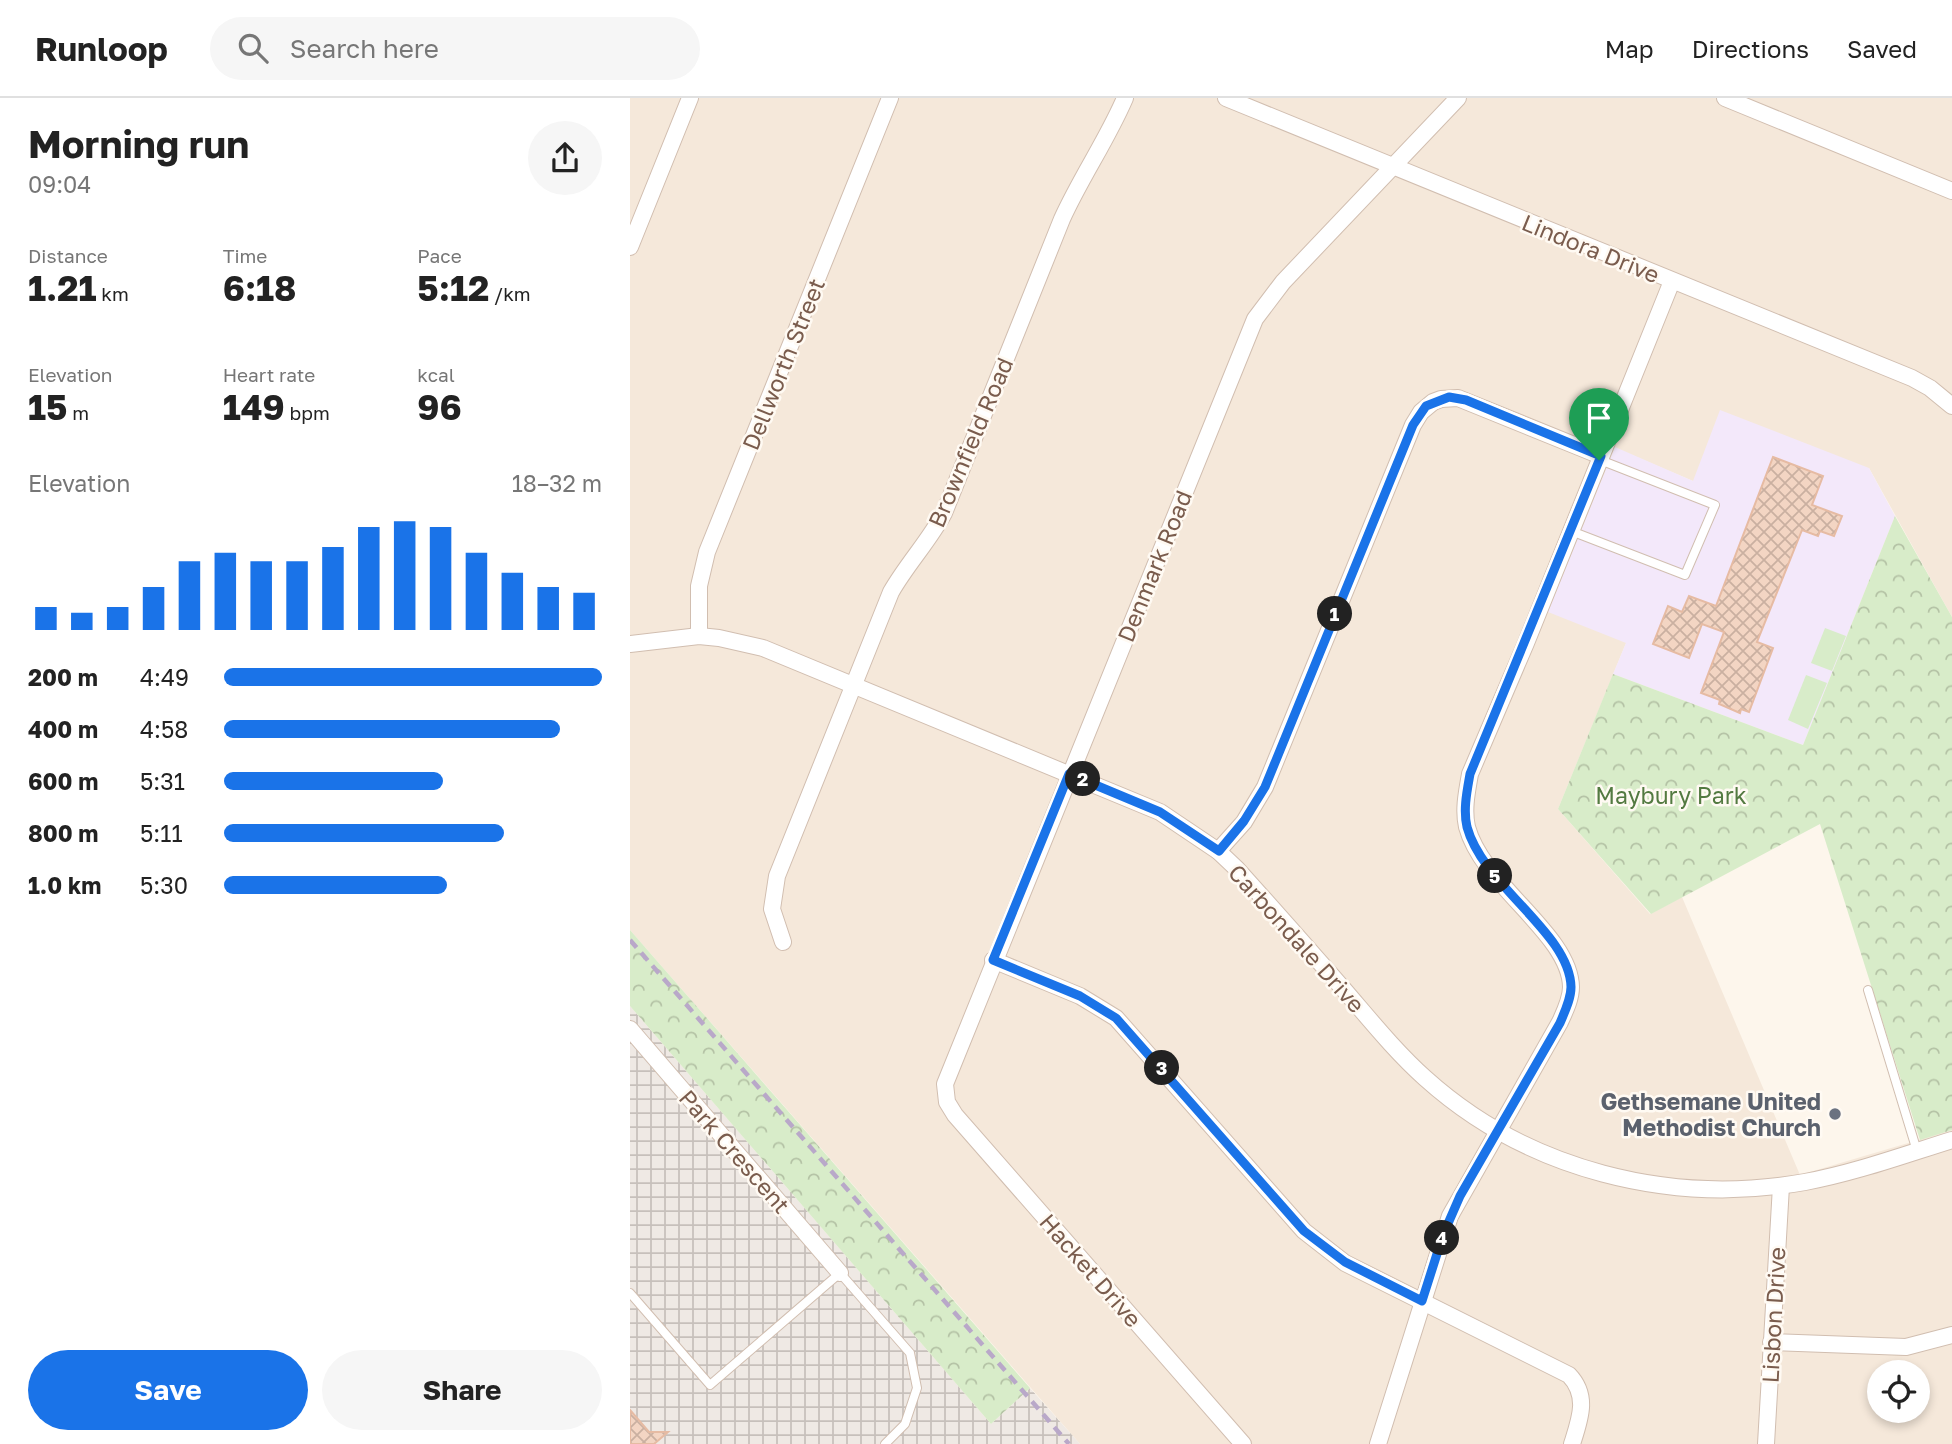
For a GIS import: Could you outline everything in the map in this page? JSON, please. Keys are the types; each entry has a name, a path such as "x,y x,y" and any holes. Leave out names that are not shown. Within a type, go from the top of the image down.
{"street":[{"path":"630,247 690,98"},
{"name":"Dellworth Street","path":"699,636 699,586 707,552 890,98"},
{"name":"Brownfield Road","path":"783,942 772,909 774,886 891,592 944,513 1062,219 1081,180 1103,145 1125,98"},
{"name":"Denmark Road","path":"944,1093 948,1073 993,960 1255,319 1283,282 1458,98"},
{"path":"1725,98 1952,191"},
{"name":"Lindora Drive","path":"1236,100 1393,167 1912,378 1930,388 1952,406"},
{"path":"1378,1444 1450,1216 1560,1023 1571,995 1567,966 1552,942 1490,871 1477,851 1467,825 1466,793 1470,774 1672,281"},
{"path":"1219,851 1244,821 1265,787 1413,425 1421,412 1433,402 1449,397 1466,400 1600,458"},
{"name":"Carbondale Drive","path":"630,644 699,636 763,648 1160,812 1219,851 1423,1077 1498,1130 1554,1158 1617,1178 1672,1187 1725,1189 1808,1182 1952,1140"},
{"path":"993,960 1080,996 1116,1018 1304,1231 1345,1262 1569,1375 1580,1389 1583,1407 1572,1444"},
{"name":"Park Crescent","path":"630,1029 840,1273"},
{"name":"Hacket Drive","path":"944,1093 955,1115 1243,1444"},
{"name":"Lisbon Drive","path":"1766,1444 1781,1186"},
{"path":"1772,1342 1897,1348 1922,1345 1952,1335"}],"lane":[{"path":"1571,531 1685,575 1715,505 1600,458"},
{"path":"1868,990 1917,1151"},
{"path":"630,1293 710,1384 840,1273 910,1353 917,1388 905,1424 885,1444"}],"shaded area":[{"path":"630,98 1952,98 1952,617 1869,468 1693,481 1615,448 1626,643 1558,809 1650,914 1682,897 1800,1175 1952,1130 1952,1444 1080,1444 630,930"},
{"path":"1720,410 1869,468 1895,516 1803,745 1613,674 1626,643 1548,612 1615,447 1693,481"},
{"path":"630,1006 991,1424 1030,1388 1080,1444 630,1444"}],"green space":[{"name":"Maybury Park","path":"1895,516 1952,617 1952,1130 1920,1140 1820,824 1651,914 1558,809 1613,674 1803,745"},
{"path":"1825,628 1846,636 1832,671 1811,663"},
{"path":"1806,675 1827,683 1808,729 1788,720"},
{"path":"630,930 1030,1388 991,1424 630,1006"}],"building":[{"path":"1773,457 1823,476 1812,505 1842,516 1834,536 1820,531 1818,536 1802,530 1757,642 1773,648 1749,712 1741,709 1740,713 1719,704 1720,700 1701,693 1724,632 1702,624 1689,658 1653,644 1668,606 1682,612 1689,596 1716,606"},
{"path":"630,1410 649,1432 668,1432 654,1444 630,1444"}],"railway":[{"path":"630,940 1069,1444"}],"place":[{"name":"Gethsemane United Methodist Church","path":"1835,1114"}],"route":[{"path":"1449,397 1466,400 1601,456 1599,460 1470,774 1465,809 1467,825 1481,858 1552,942 1567,966 1571,995 1560,1023 1450,1216 1422,1301 1345,1262 1304,1231 1116,1018 1080,996 993,960 1069,774 1160,812 1219,851 1244,821 1265,787 1413,425 1426,406 1449,397"}]}
